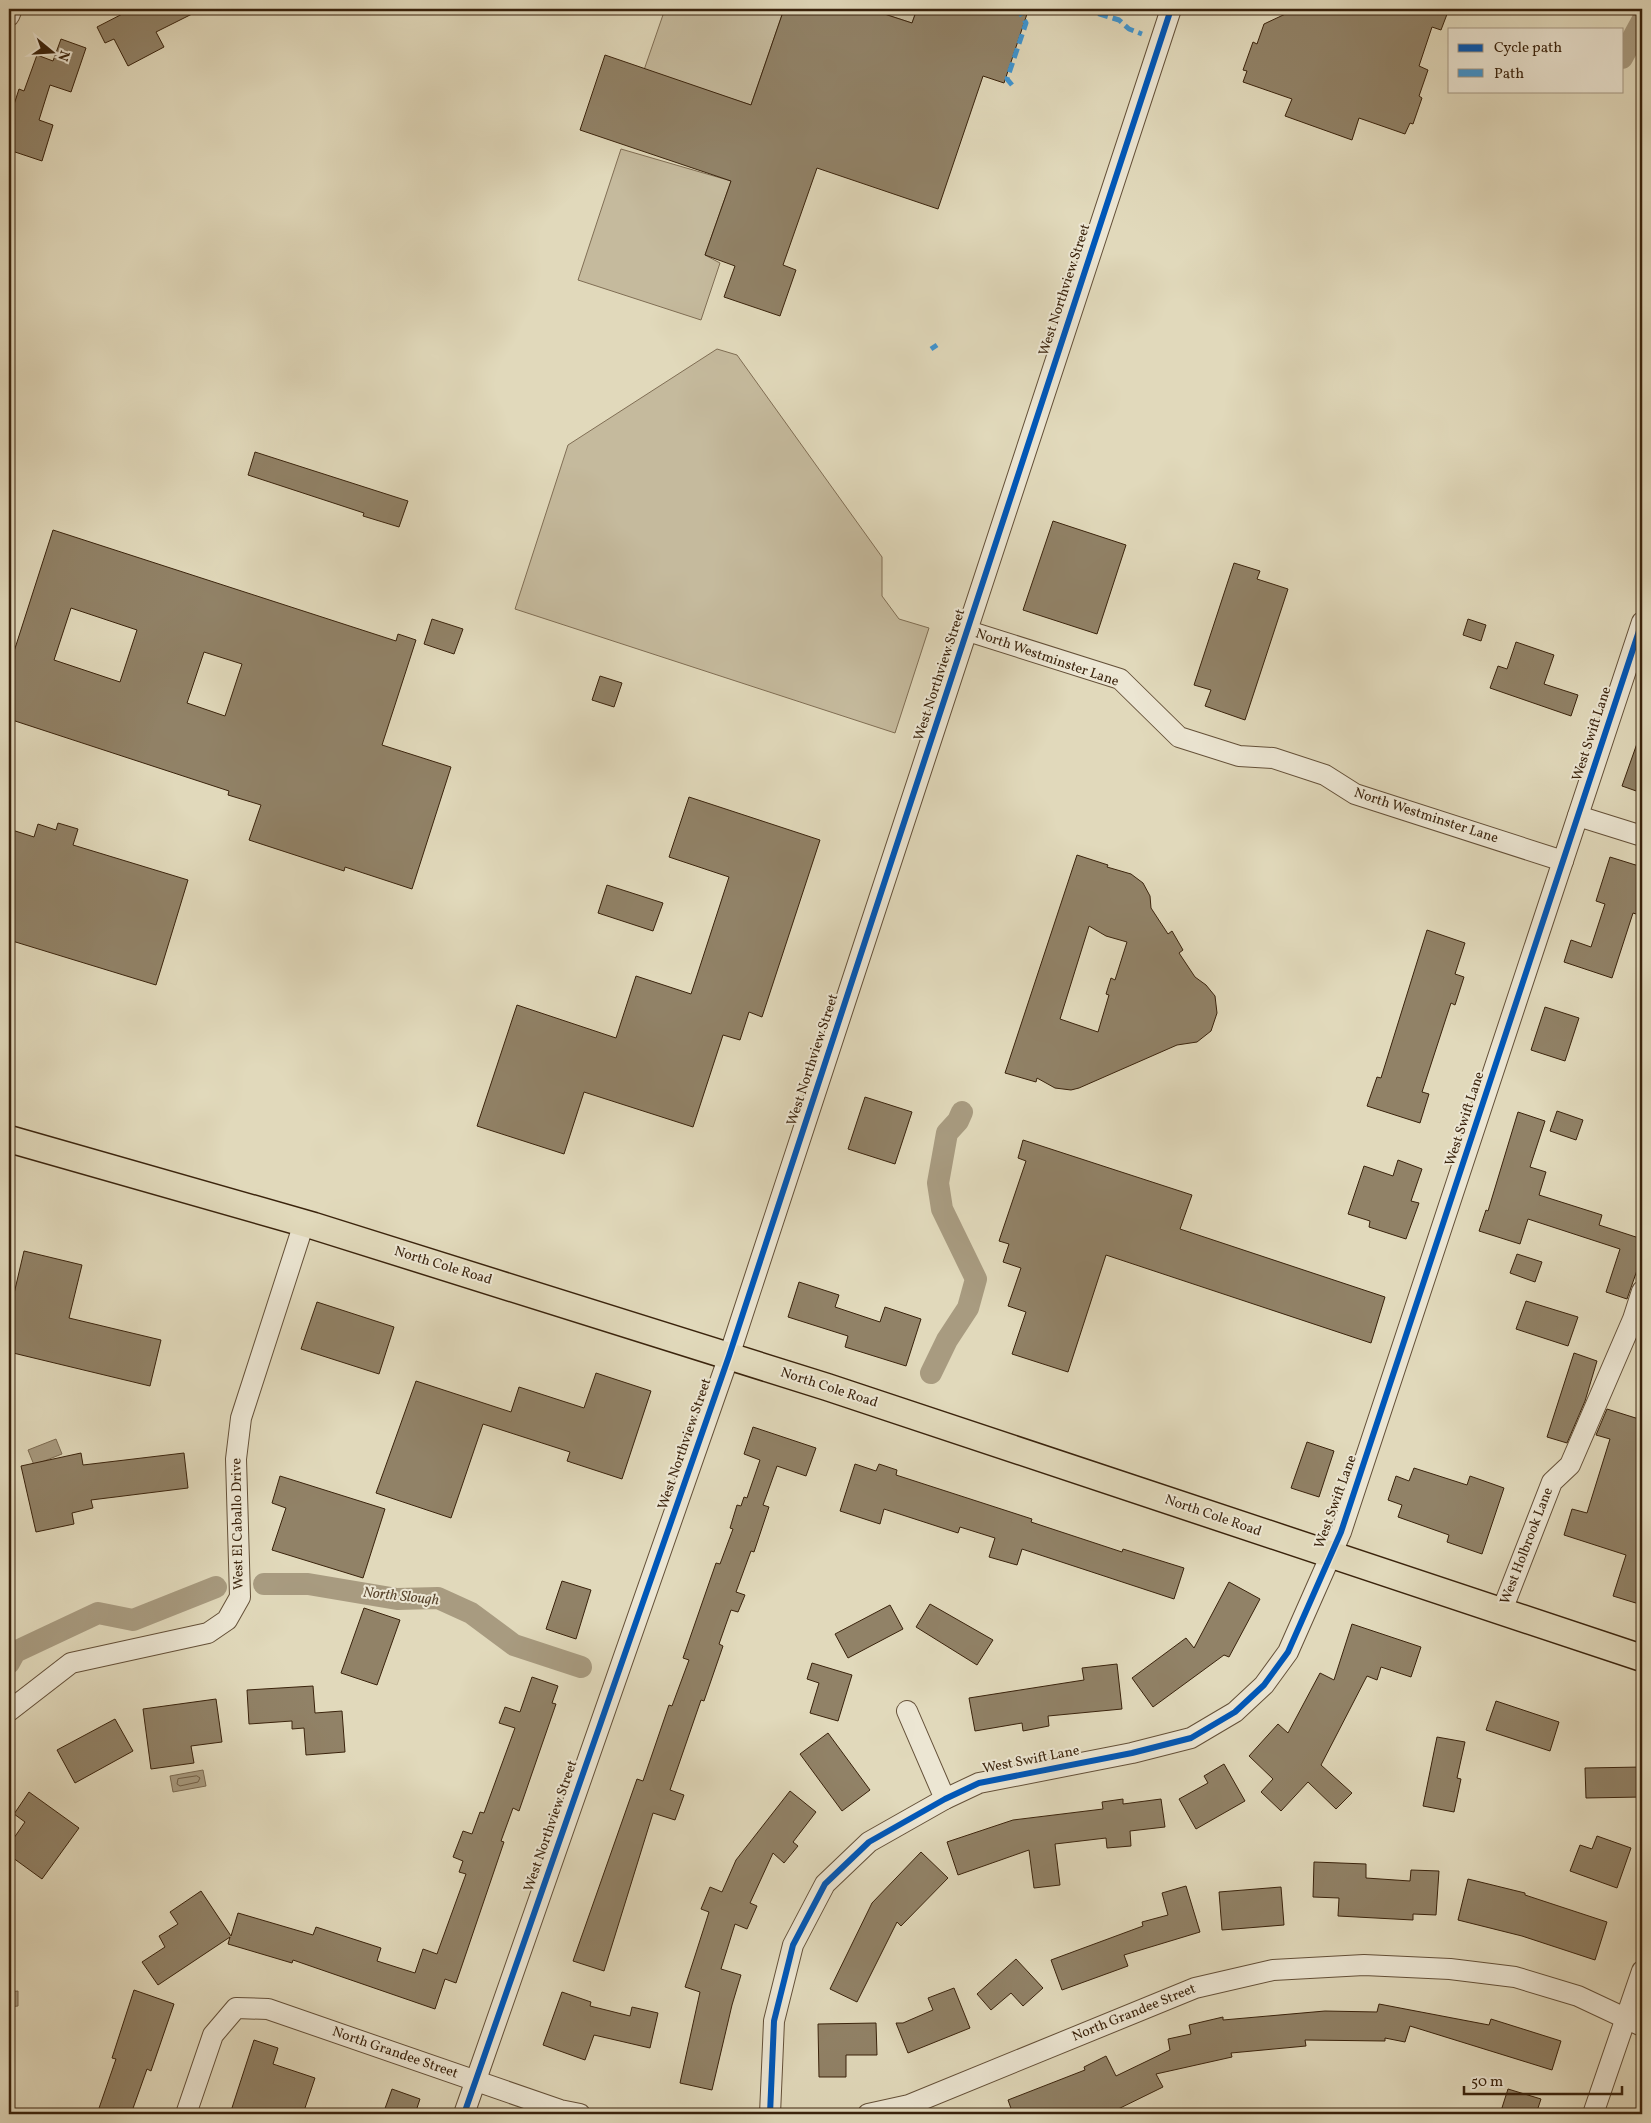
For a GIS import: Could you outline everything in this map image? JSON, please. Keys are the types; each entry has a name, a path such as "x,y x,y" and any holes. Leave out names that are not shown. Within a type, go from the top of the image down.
{"main road":[{"name":"North Cole Road","path":"9,1139 304,1223 729,1356 1642,1658"}],"street":[{"path":"9,16 12,9"},
{"name":"West Northview Street","path":"464,2114 729,1356 1171,9"},
{"name":"West Swift Lane","path":"770,2114 776,2011 792,1945 825,1884 869,1842 945,1799 979,1783 1132,1753 1191,1738 1234,1712 1264,1685 1288,1652 1341,1532 1642,622"},
{"name":"North Westminster Lane","path":"968,631 1120,679 1180,737 1239,756 1274,758 1325,775 1355,794 1563,861"},
{"path":"1578,816 1642,836"},
{"name":"West El Caballo Drive","path":"9,1711 71,1663 208,1633 228,1620 240,1597 236,1459 241,1418 304,1223"},
{"name":"West Holbrook Lane","path":"1501,1612 1552,1482 1570,1465 1633,1319 1642,1291"},
{"path":"907,1711 945,1799"},
{"name":"North Grandee Street","path":"868,2114 909,2105 1195,1988 1273,1970 1364,1965 1450,1969 1515,1977 1578,1996 1634,2023"},
{"path":"1593,2114 1634,2023 1642,1971"},
{"name":"North Grandee Street","path":"186,2114 213,2035 236,2008 268,2009 560,2110 580,2114"}],"shaded area":[{"path":"665,9 784,9 751,105 644,70"},
{"path":"869,9 917,9 912,23"},
{"path":"621,149 731,181 705,255 720,263 701,320 578,280"},
{"path":"717,349 737,355 882,557 882,596 899,619 929,628 895,733 515,609 568,445"}],"water":[{"path":"56,1439 62,1454 34,1465 28,1450"},
{"path":"203,1770 206,1786 173,1792 170,1776"},
{"path":"18,1991 18,2006 9,2007 9,1992"}],"building":[{"path":"132,9 202,9 156,32 164,47 128,66 114,39 105,43 97,27"},
{"path":"784,9 869,9 912,23 917,9 1013,9 1027,14 1004,83 983,76 938,209 817,168 783,265 796,270 780,316 724,297 735,266 705,255 731,181 580,130 605,55 751,105"},
{"path":"1296,9 1449,9 1441,30 1432,27 1419,66 1428,70 1419,96 1422,98 1413,124 1410,123 1405,134 1359,118 1352,140 1285,116 1292,99 1243,82 1247,71 1243,70 1253,42 1257,44 1264,24"},
{"path":"61,39 86,48 71,92 50,85 39,120 53,125 42,161 9,150 9,120 19,89 24,91 37,55 53,61"},
{"path":"255,452 408,501 399,527 363,516 364,513 248,475"},
{"path":"1053,521 1126,545 1097,634 1023,610"},
{"path":"53,530 396,641 398,634 416,640 382,745 451,767 412,889 345,867 344,871 249,840 261,805 228,795 229,791 9,719 9,667","holes":["71,608 137,630 120,682 54,660","204,652 242,664 225,716 187,703"]},
{"path":"1234,563 1260,571 1257,579 1288,589 1245,720 1205,706 1211,690 1194,685"},
{"path":"432,619 463,629 454,654 424,644"},
{"path":"1468,619 1486,625 1481,641 1463,635"},
{"path":"1516,642 1554,655 1544,684 1578,695 1571,716 1490,688 1498,666 1507,669"},
{"path":"600,676 622,683 614,707 592,700"},
{"path":"1640,735 1642,736 1642,793 1622,786"},
{"path":"689,797 820,840 762,1017 749,1012 740,1040 723,1035 693,1127 584,1092 564,1154 477,1126 517,1005 616,1038 636,976 691,994 729,877 669,857"},
{"path":"58,823 78,829 73,845 188,880 156,985 9,940 9,829 34,837 38,824 56,830"},
{"path":"1077,855 1131,874 1143,883 1150,896 1151,908 1168,934 1172,931 1183,950 1179,953 1195,977 1206,985 1215,996 1217,1013 1211,1031 1197,1042 1177,1045 1071,1090 1055,1088 1037,1078 1036,1082 1005,1073","holes":["1089,926 1106,936 1127,942 1115,980 1111,978 1106,994 1109,995 1098,1032 1060,1019"]},
{"path":"1610,857 1642,867 1642,916 1633,913 1612,978 1564,962 1571,940 1591,947 1605,904 1596,901"},
{"path":"607,885 663,903 653,931 598,913"},
{"path":"1427,930 1465,943 1455,974 1464,977 1455,1005 1451,1003 1422,1092 1429,1094 1420,1123 1367,1106 1377,1077 1381,1078"},
{"path":"1545,1007 1579,1018 1565,1061 1531,1050"},
{"path":"865,1097 912,1112 895,1164 848,1149"},
{"path":"1557,1111 1583,1120 1576,1140 1550,1131"},
{"path":"1518,1112 1545,1121 1530,1167 1546,1172 1539,1195 1602,1215 1599,1225 1642,1239 1642,1256 1627,1299 1606,1292 1620,1249 1528,1219 1520,1244 1479,1231 1486,1210 1488,1211"},
{"path":"1023,1140 1192,1195 1180,1229 1385,1297 1371,1343 1106,1255 1068,1372 1012,1354 1026,1312 1008,1306 1021,1268 1003,1262 1009,1244 999,1241 1026,1161 1018,1158"},
{"path":"1398,1160 1422,1169 1411,1201 1419,1203 1406,1239 1369,1227 1370,1221 1348,1214 1364,1166 1393,1176"},
{"path":"24,1251 82,1265 69,1318 161,1340 150,1386 9,1352 9,1315"},
{"path":"1517,1254 1542,1262 1535,1282 1510,1273"},
{"path":"799,1282 839,1295 835,1307 880,1322 885,1307 921,1319 906,1366 845,1347 848,1336 788,1317"},
{"path":"1526,1301 1578,1317 1568,1346 1516,1329"},
{"path":"317,1302 394,1327 379,1374 301,1349"},
{"path":"1574,1353 1597,1361 1585,1401 1567,1443 1547,1437"},
{"path":"596,1373 651,1391 622,1479 567,1461 570,1452 483,1424 451,1518 376,1493 416,1381 511,1412 519,1387 584,1408"},
{"path":"1607,1409 1642,1420 1642,1594 1639,1604 1613,1596 1626,1555 1564,1535 1572,1509 1587,1513 1610,1439 1596,1435"},
{"path":"753,1427 816,1448 806,1476 777,1466 763,1505 769,1507 754,1552 751,1551 736,1592 745,1595 738,1612 731,1610 719,1644 723,1646 704,1701 701,1700 670,1790 684,1795 675,1820 653,1813 604,1971 573,1961 637,1779 643,1781 669,1705 672,1706 689,1660 683,1658 716,1563 720,1564 733,1529 730,1528 737,1505 741,1506 744,1497 747,1498 760,1460 744,1454"},
{"path":"1307,1442 1334,1451 1319,1497 1291,1488"},
{"path":"81,1453 83,1465 184,1453 188,1488 91,1500 93,1508 72,1513 74,1524 36,1532 21,1466"},
{"path":"855,1464 876,1471 879,1464 897,1470 896,1475 1032,1519 1031,1522 1122,1552 1123,1549 1184,1568 1174,1599 1022,1549 1017,1565 989,1557 995,1538 960,1527 958,1533 884,1509 880,1524 840,1511"},
{"path":"1414,1468 1467,1485 1470,1476 1504,1488 1482,1554 1447,1542 1449,1535 1398,1517 1402,1505 1388,1500 1396,1476 1409,1481"},
{"path":"280,1476 385,1509 363,1578 272,1550 286,1508 272,1503"},
{"path":"562,1581 591,1590 576,1639 546,1629"},
{"path":"1229,1582 1260,1599 1229,1657 1224,1655 1153,1707 1132,1678 1186,1638 1194,1648"},
{"path":"930,1604 993,1640 977,1665 916,1627"},
{"path":"890,1605 903,1629 848,1658 835,1634"},
{"path":"364,1608 400,1620 377,1685 341,1673"},
{"path":"1352,1624 1421,1647 1411,1677 1381,1667 1377,1680 1367,1676 1321,1765 1352,1793 1336,1809 1308,1782 1281,1811 1261,1792 1273,1779 1249,1756 1278,1724 1288,1733 1320,1673 1334,1680"},
{"path":"812,1663 852,1675 838,1721 810,1713 819,1683 807,1679"},
{"path":"1117,1664 1122,1709 1048,1716 1049,1726 1023,1731 1022,1723 975,1731 969,1698 1084,1680 1082,1668"},
{"path":"532,1677 558,1686 552,1703 556,1704 519,1811 513,1808 501,1841 504,1842 456,1983 445,1979 435,2009 293,1960 292,1963 228,1944 230,1937 158,1985 142,1962 165,1947 159,1936 178,1924 170,1912 201,1891 231,1936 238,1913 313,1935 316,1927 381,1948 377,1961 415,1973 423,1949 437,1954 466,1874 459,1872 463,1861 453,1857 463,1831 472,1834 480,1812 484,1813 515,1728 499,1723 505,1707 520,1712"},
{"path":"313,1686 315,1713 342,1711 345,1752 306,1755 304,1728 292,1729 292,1721 249,1724 247,1690"},
{"path":"216,1699 222,1742 191,1746 194,1763 151,1769 143,1709"},
{"path":"1496,1701 1559,1722 1550,1751 1486,1730"},
{"path":"115,1719 133,1751 75,1783 57,1750"},
{"path":"828,1733 870,1790 842,1811 800,1754"},
{"path":"1437,1737 1465,1742 1457,1778 1461,1779 1454,1812 1423,1806"},
{"path":"1224,1764 1245,1801 1196,1829 1179,1799 1208,1783 1204,1776"},
{"path":"1642,1767 1642,1797 1586,1798 1585,1768"},
{"path":"790,1791 816,1812 793,1842 798,1846 784,1863 773,1853 750,1903 757,1906 747,1929 735,1924 721,1969 741,1975 712,2090 680,2083 700,1992 685,1987 709,1912 701,1909 710,1887 722,1892 736,1860"},
{"path":"29,1792 79,1828 42,1879 9,1855 9,1845 25,1822 14,1814"},
{"path":"1123,1799 1123,1804 1161,1799 1165,1827 1130,1831 1131,1846 1107,1848 1106,1838 1055,1844 1060,1885 1034,1888 1029,1850 958,1875 947,1842 1013,1820 1103,1809 1102,1802"},
{"path":"1597,1836 1631,1848 1617,1888 1570,1871 1580,1845 1592,1849"},
{"path":"921,1852 948,1878 901,1926 897,1922 857,2002 830,1989 872,1903"},
{"path":"1314,1862 1366,1864 1366,1878 1410,1881 1411,1870 1439,1871 1436,1915 1413,1914 1413,1920 1338,1916 1339,1898 1313,1897"},
{"path":"1468,1879 1525,1893 1525,1895 1607,1922 1595,1960 1522,1936 1458,1920"},
{"path":"1186,1886 1200,1932 1124,1955 1128,1966 1062,1990 1051,1960 1143,1926 1142,1922 1168,1915 1162,1893"},
{"path":"1281,1887 1284,1925 1222,1930 1219,1892"},
{"path":"1016,1959 1043,1988 1023,2006 1011,1993 991,2010 977,1994"},
{"path":"954,1988 970,2028 908,2053 896,2023 903,2023 933,2010 928,1998"},
{"path":"134,1990 174,2004 151,2071 147,2069 131,2114 97,2114 116,2059 112,2058"},
{"path":"562,1992 591,2002 590,2006 630,2016 632,2007 658,2013 650,2048 594,2035 585,2060 543,2045"},
{"path":"1379,2004 1489,2025 1491,2019 1561,2041 1552,2070 1410,2026 1405,2042 1385,2038 1385,2041 1305,2040 1306,2046 1231,2053 1232,2057 1156,2074 1163,2087 1108,2114 1013,2114 1008,2100 1085,2070 1084,2067 1106,2056 1116,2076 1170,2050 1168,2039 1191,2034 1189,2025 1223,2017 1223,2020 1325,2011 1377,2012"},
{"path":"876,2023 877,2055 846,2055 846,2077 819,2077 818,2024"},
{"path":"254,2040 278,2048 273,2064 315,2078 303,2114 230,2114"},
{"path":"392,2089 420,2099 415,2114 383,2114"},
{"path":"1508,2089 1541,2099 1536,2114 1500,2114"}],"waterway":[{"path":"1624,54 1642,21"},
{"name":"North Slough","path":"931,1373 947,1340 968,1308 976,1279 942,1209 938,1183 947,1133 958,1121 962,1112"},
{"name":"North Slough","path":"264,1584 308,1584 397,1599 438,1598 471,1613 514,1645 581,1667"},
{"name":"North Slough","path":"9,1663 15,1652 98,1613 133,1620 216,1587"}],"marked path":[{"path":"1012,85 1007,79 1026,23 1018,9"},
{"path":"1084,9 1119,20 1129,29 1142,34"},
{"path":"931,349 937,345"}],"cycle path":[{"path":"464,2114 729,1356 1171,9"},
{"path":"770,2114 774,2021 793,1945 825,1884 869,1842 945,1799 979,1783 1132,1753 1191,1738 1235,1712 1264,1685 1288,1652 1341,1532 1642,622"}]}
